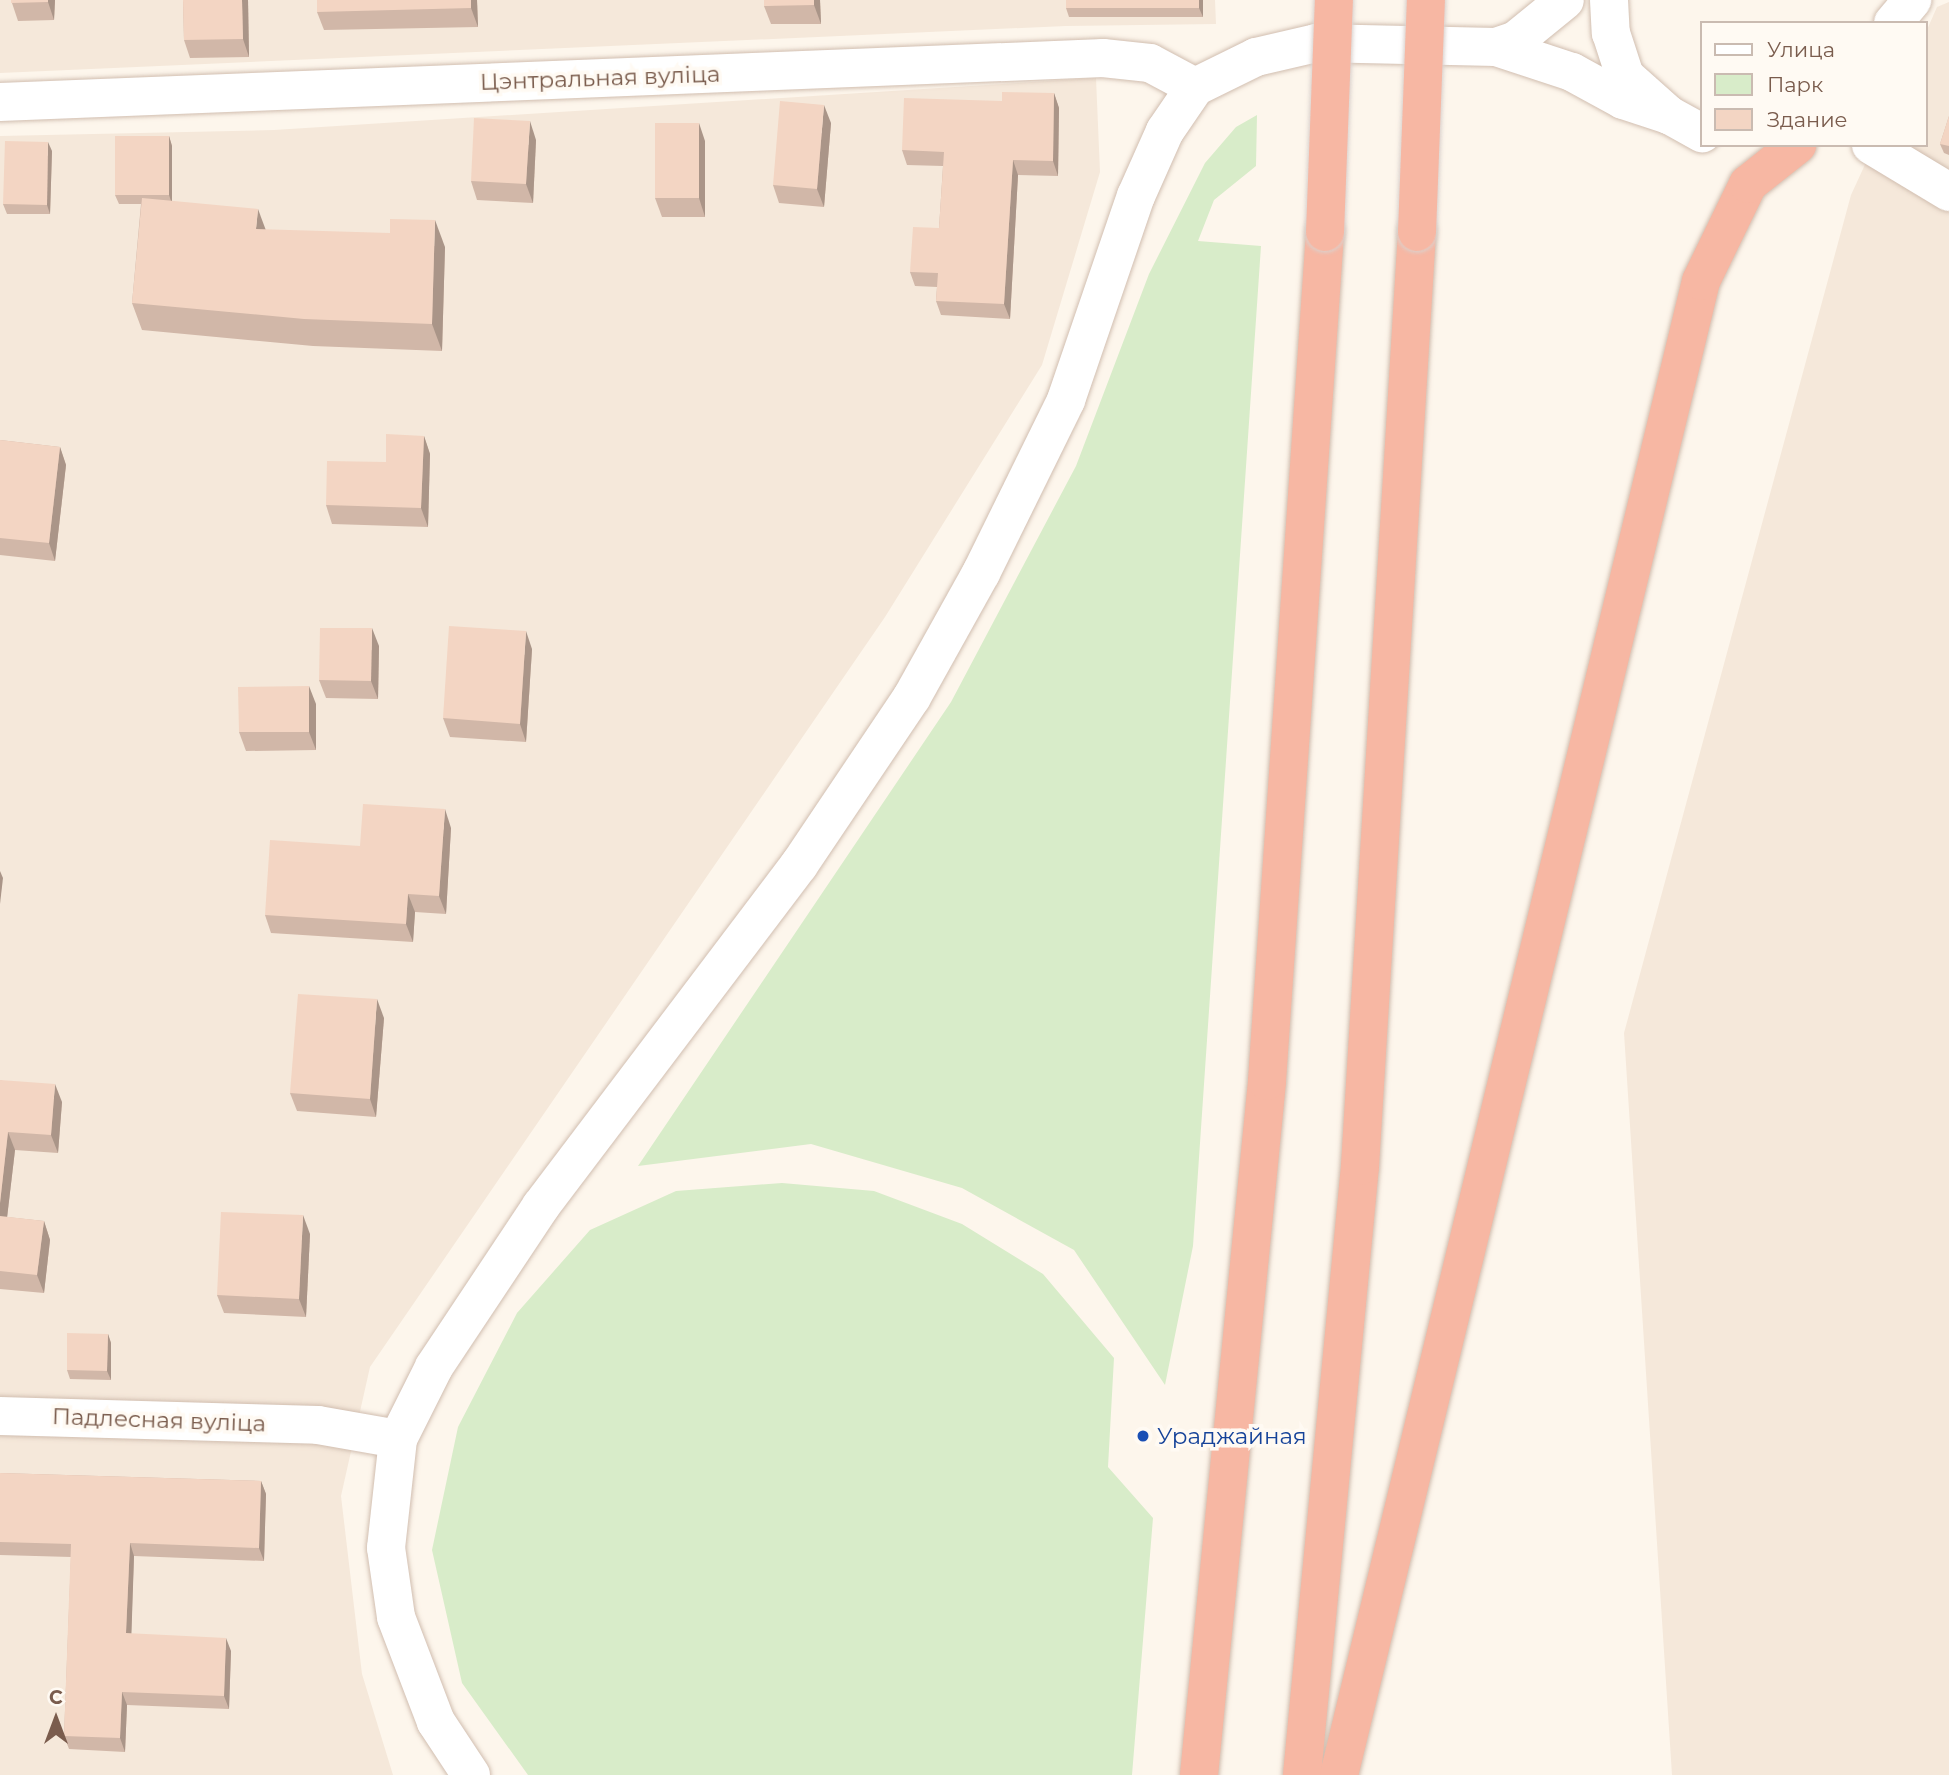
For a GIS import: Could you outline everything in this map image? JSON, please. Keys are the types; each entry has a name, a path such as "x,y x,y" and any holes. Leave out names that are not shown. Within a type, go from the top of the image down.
{"highway":[{"path":"1199,1775 1267,1081 1325,232 1334,0"},
{"path":"1302,1775 1360,1166 1417,232 1426,0"},
{"path":"1339,1775 1701,281 1748,184 1794,147"}],"street":[{"path":"1496,47 1516,40 1565,0"},
{"path":"1609,0 1611,33 1625,76 1669,115 1700,133"},
{"path":"1887,21 1890,0"},
{"path":"1895,21 1912,0"},
{"path":"471,1775 436,1722 396,1617 386,1548 398,1439 434,1367 541,1206 799,865 912,698 981,573 1066,400 1136,196 1165,131 1195,86 1256,57 1316,43 1496,47 1572,72 1623,100 1669,115"},
{"name":"Цэнтральная вуліца","path":"0,102 1103,58 1150,63 1195,86"},
{"path":"1874,147 1935,183"},
{"name":"Падлесная вуліца","path":"0,1416 152,1417 318,1425 398,1439"}],"shaded area":[{"path":"0,0 1215,0 1216,24 1066,26 0,73"},
{"path":"1949,2 1949,1775 1672,1775 1624,1033 1851,195 1873,147 1928,147 1928,27 1937,7"},
{"path":"1096,78 1100,172 1042,365 885,617 370,1367 341,1496 362,1674 393,1775 0,1775 0,136 274,130"}],"green space":[{"path":"1257,115 1256,166 1214,200 1198,241 1261,246 1193,1246 1165,1385 1074,1250 962,1188 811,1144 638,1166 951,702 1076,466 1149,274 1205,163 1236,127"},
{"path":"782,1183 874,1191 962,1224 1043,1274 1114,1358 1108,1467 1153,1518 1132,1775 528,1775 462,1683 432,1550 458,1427 517,1313 590,1230 676,1191"}],"building":[{"path":"11,0 48,0 48,2 11,3"},
{"path":"183,0 242,0 243,39 184,40"},
{"path":"317,0 471,0 471,8 317,12"},
{"path":"764,0 814,0 814,5 764,6"},
{"path":"1066,0 1199,0 1199,8 1066,8"},
{"path":"1002,92 1054,93 1053,161 1013,160 1004,304 936,301 938,273 910,272 913,227 939,228 944,152 902,150 904,98 1002,101"},
{"path":"780,101 824,105 817,189 773,185"},
{"path":"1949,116 1949,146 1940,144"},
{"path":"474,118 530,121 526,184 471,181"},
{"path":"655,123 699,123 699,198 655,198"},
{"path":"115,136 169,136 169,195 115,195"},
{"path":"5,141 48,142 47,205 3,204"},
{"path":"142,198 258,209 256,229 390,233 390,219 435,220 432,324 304,319 132,303"},
{"path":"386,434 424,436 421,508 326,505 327,461 386,462"},
{"path":"0,440 60,447 49,543 0,538"},
{"path":"449,626 526,631 520,724 443,718"},
{"path":"320,628 372,628 371,681 319,680"},
{"path":"309,686 309,732 239,732 238,687"},
{"path":"363,804 445,809 439,896 408,894 406,924 265,915 270,840 360,846"},
{"path":"298,994 377,999 370,1099 290,1093"},
{"path":"0,1080 55,1084 51,1135 8,1132 0,1203"},
{"path":"221,1212 303,1215 299,1299 217,1295"},
{"path":"0,1216 44,1221 37,1275 0,1271"},
{"path":"67,1333 108,1334 107,1371 67,1370"},
{"path":"0,1473 261,1481 259,1548 130,1543 126,1633 226,1638 224,1696 122,1692 120,1738 64,1736 71,1544 0,1542"}],"place":[{"name":"Ураджайная","path":"1143,1436"}]}
